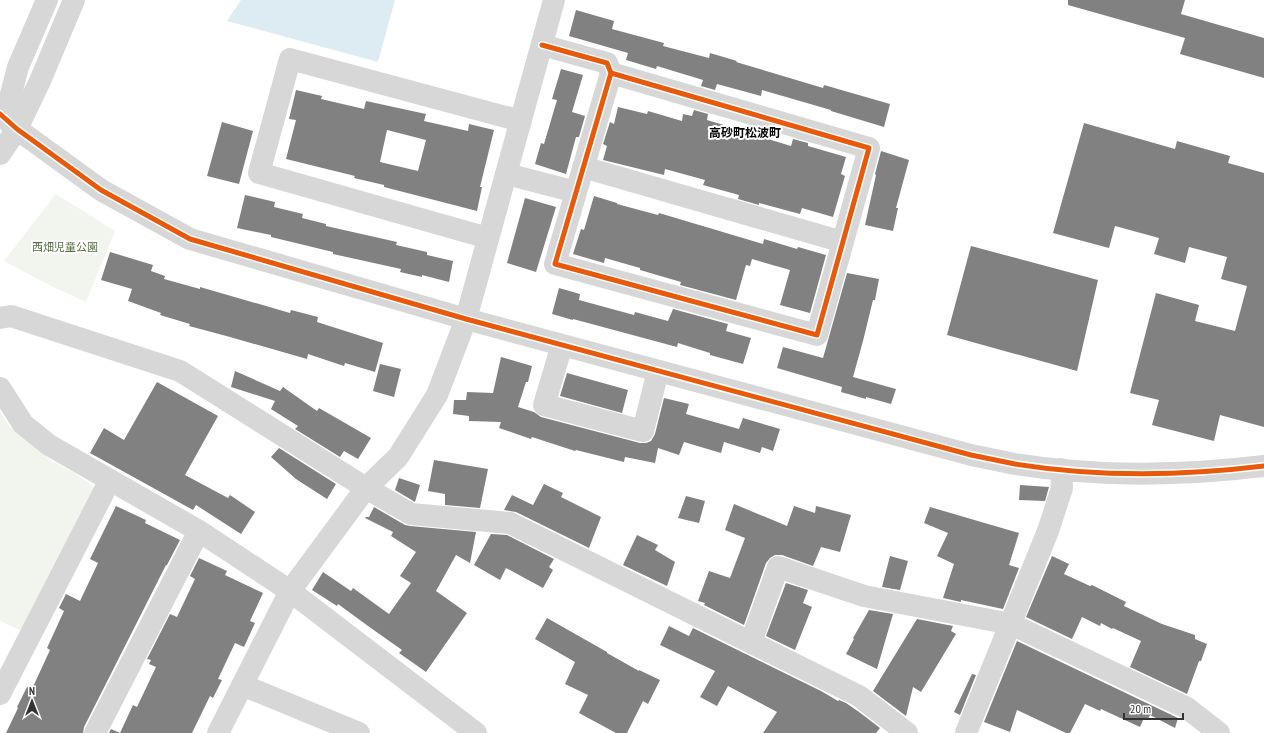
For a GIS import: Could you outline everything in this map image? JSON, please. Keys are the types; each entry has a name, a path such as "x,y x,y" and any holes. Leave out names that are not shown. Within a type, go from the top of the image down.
{"street":[{"path":"17,129 10,98 18,67 47,0"},
{"path":"0,154 17,129 40,81 74,0"},
{"path":"218,733 290,590 366,488 398,457 436,395 466,319 554,0"},
{"path":"542,45 607,63 611,73 555,264 817,334 869,148 611,73"},
{"path":"488,238 259,173 290,59 521,121"},
{"path":"0,114 17,129 101,190 190,239 466,319 971,455 1016,464 1061,469 1126,473 1182,473 1264,466"},
{"path":"583,167 843,242"},
{"path":"506,174 576,192"},
{"path":"0,318 11,316 180,371 366,488 411,514 510,523 859,696 907,733"},
{"path":"562,345 544,405 644,431 658,371"},
{"path":"0,388 24,424 49,445 199,531 290,590 476,733"},
{"path":"966,733 1048,531 1062,488 1061,469"},
{"path":"0,694 110,480"},
{"path":"95,733 199,531"},
{"path":"751,642 778,568 864,596 1011,624 1187,708 1220,733"},
{"path":"242,685 359,733"}],"green space":[{"name":"西畑児童公園","path":"56,194 115,231 86,302 51,286 4,261"},
{"path":"0,412 9,426 51,461 73,472 95,488 24,632 0,621"}],"shaded area":[{"path":"241,0 395,0 378,62 227,21"}],"building":[{"path":"1068,0 1185,0 1181,14 1264,38 1264,78 1180,54 1185,38 1068,5"},
{"path":"576,10 614,21 612,29 664,43 663,46 709,58 710,53 823,88 824,85 890,104 884,127 762,90 761,96 717,84 715,90 701,86 703,80 657,66 656,69 626,60 628,53 569,36"},
{"path":"561,69 583,75 572,112 585,116 579,137 576,137 566,174 535,164 541,143 544,144 557,100 552,99"},
{"path":"296,90 322,96 321,99 364,109 366,101 426,114 424,121 468,131 469,124 494,130 480,187 482,187 477,211 384,187 384,185 354,178 355,176 286,159 296,120 289,119","holes":["387,130 426,140 418,171 380,162"]},
{"path":"618,107 647,114 648,111 682,121 683,114 692,116 694,110 708,114 707,120 744,132 791,146 793,139 808,143 808,146 846,157 841,174 845,176 833,217 802,208 800,214 738,199 739,195 703,185 705,180 665,169 664,175 603,160 607,146 603,144 610,122 614,124"},
{"path":"222,122 253,131 239,184 207,176"},
{"path":"1084,123 1175,149 1177,141 1230,156 1228,163 1264,173 1264,427 1220,415 1214,441 1152,425 1159,400 1130,393 1156,293 1199,305 1195,321 1235,331 1247,286 1221,279 1227,257 1189,247 1185,263 1154,254 1159,238 1115,226 1109,248 1053,233"},
{"path":"881,151 909,160 896,208 898,208 893,231 865,225"},
{"path":"245,195 275,202 274,207 303,214 302,218 326,224 326,226 397,242 396,245 427,252 427,255 453,261 449,282 422,275 422,277 400,272 401,269 333,254 333,252 271,237 271,235 237,228"},
{"path":"594,196 617,204 658,215 659,213 763,244 764,239 797,249 798,247 826,255 810,313 780,305 790,270 752,259 750,266 746,265 736,300 680,285 681,282 605,258 604,263 573,254 581,229 584,230"},
{"path":"525,198 556,207 536,272 507,263"},
{"path":"971,246 1098,280 1077,371 947,335"},
{"path":"110,252 153,265 151,271 165,276 164,279 200,289 200,287 290,313 291,310 318,317 317,322 383,343 375,372 345,363 344,366 308,354 307,359 189,326 190,324 160,315 161,313 128,301 132,289 101,280"},
{"path":"847,273 879,279 875,300 873,300 853,377 896,389 891,404 841,392 842,387 777,368 783,347 823,358"},
{"path":"559,288 580,294 579,300 634,315 635,312 668,321 673,309 728,324 726,331 751,338 743,364 710,355 710,353 678,343 677,347 552,314"},
{"path":"501,357 532,366 528,382 526,382 518,407 534,412 541,417 640,443 651,441 655,434 664,398 689,404 686,414 739,429 743,418 780,429 773,451 762,447 760,453 724,442 721,453 684,442 679,455 658,448 655,463 625,457 624,462 575,451 532,437 531,439 499,428 501,422 469,421 469,416 453,414 454,400 466,400 467,392 493,393"},
{"path":"380,364 401,369 394,397 373,391"},
{"path":"235,371 280,391 283,387 317,411 319,408 371,438 358,459 344,451 340,457 295,429 298,426 271,409 275,401 231,387"},
{"path":"567,373 628,390 622,413 560,396"},
{"path":"157,382 218,416 185,475 228,498 230,495 255,512 241,534 196,505 193,510 90,453 104,428 124,440"},
{"path":"279,448 336,484 327,499 296,479 271,457"},
{"path":"434,460 488,469 480,508 445,505 445,494 428,491"},
{"path":"399,478 420,485 415,502 395,490"},
{"path":"544,484 563,493 561,497 601,517 589,548 516,512 504,510 512,495 533,505"},
{"path":"1020,485 1049,487 1045,501 1019,500"},
{"path":"686,496 705,501 699,523 678,518"},
{"path":"734,504 787,526 794,506 815,513 816,506 851,515 840,552 821,547 813,566 782,555 775,555 770,558 766,563 744,625 704,605 705,603 698,601 709,571 730,578 745,538 725,530"},
{"path":"116,506 146,520 145,523 180,540 84,727 83,733 6,733 27,687 32,689 50,650 47,648 64,611 59,608 66,594 80,601 98,563 90,559"},
{"path":"374,507 405,525 476,532 470,563 456,555 436,591 467,613 426,672 399,653 402,650 338,604 337,606 312,590 323,572 351,591 353,588 389,614 411,583 400,576 416,552 391,536 393,532 365,518 369,517"},
{"path":"930,507 1019,533 1009,565 1019,568 1003,609 961,600 961,602 943,598 954,564 937,556 948,533 924,523"},
{"path":"491,534 507,535 554,559 549,567 553,570 543,588 506,568 500,580 474,565"},
{"path":"637,535 658,545 655,550 675,562 667,586 623,565"},
{"path":"890,556 908,561 900,590 882,587"},
{"path":"1052,556 1069,564 1064,574 1090,586 1092,585 1126,602 1124,606 1162,624 1195,635 1195,639 1207,644 1187,694 1130,667 1141,641 1101,623 1100,626 1082,617 1072,639 1026,617"},
{"path":"199,558 227,571 225,575 263,593 250,621 255,623 244,647 235,643 218,679 222,680 213,698 210,696 192,733 120,733 133,705 137,707 156,667 149,664 151,660 147,659 170,614 177,617 195,579 190,576"},
{"path":"786,583 808,590 803,603 812,607 795,650 766,636"},
{"path":"869,610 893,614 877,669 846,654 854,639 853,638"},
{"path":"547,618 639,671 660,680 648,704 643,701 627,733 616,733 579,713 588,695 565,684 575,662 535,639"},
{"path":"917,619 953,626 951,631 956,634 921,692 913,687 906,716 873,691"},
{"path":"669,626 689,636 693,628 821,691 838,701 839,700 846,703 880,728 876,733 763,733 777,712 728,686 717,706 700,697 715,671 660,645"},
{"path":"1017,641 1178,718 1175,728 1150,715 1148,719 1144,718 1140,727 1101,709 1100,711 1085,704 1070,733 1066,733 1017,710 1010,732 984,722"},
{"path":"972,674 976,675 960,715 954,712"},
{"path":"111,729 120,733 109,733"}],"cycle path":[{"path":"542,45 607,63 611,73 555,264 817,335 869,148 611,73"},
{"path":"0,114 17,129 101,190 190,239 466,319 971,455 1015,464 1077,471 1140,474 1202,472 1264,466"}],"district":[{"name":"高砂町松波町","path":"745,133"}]}
